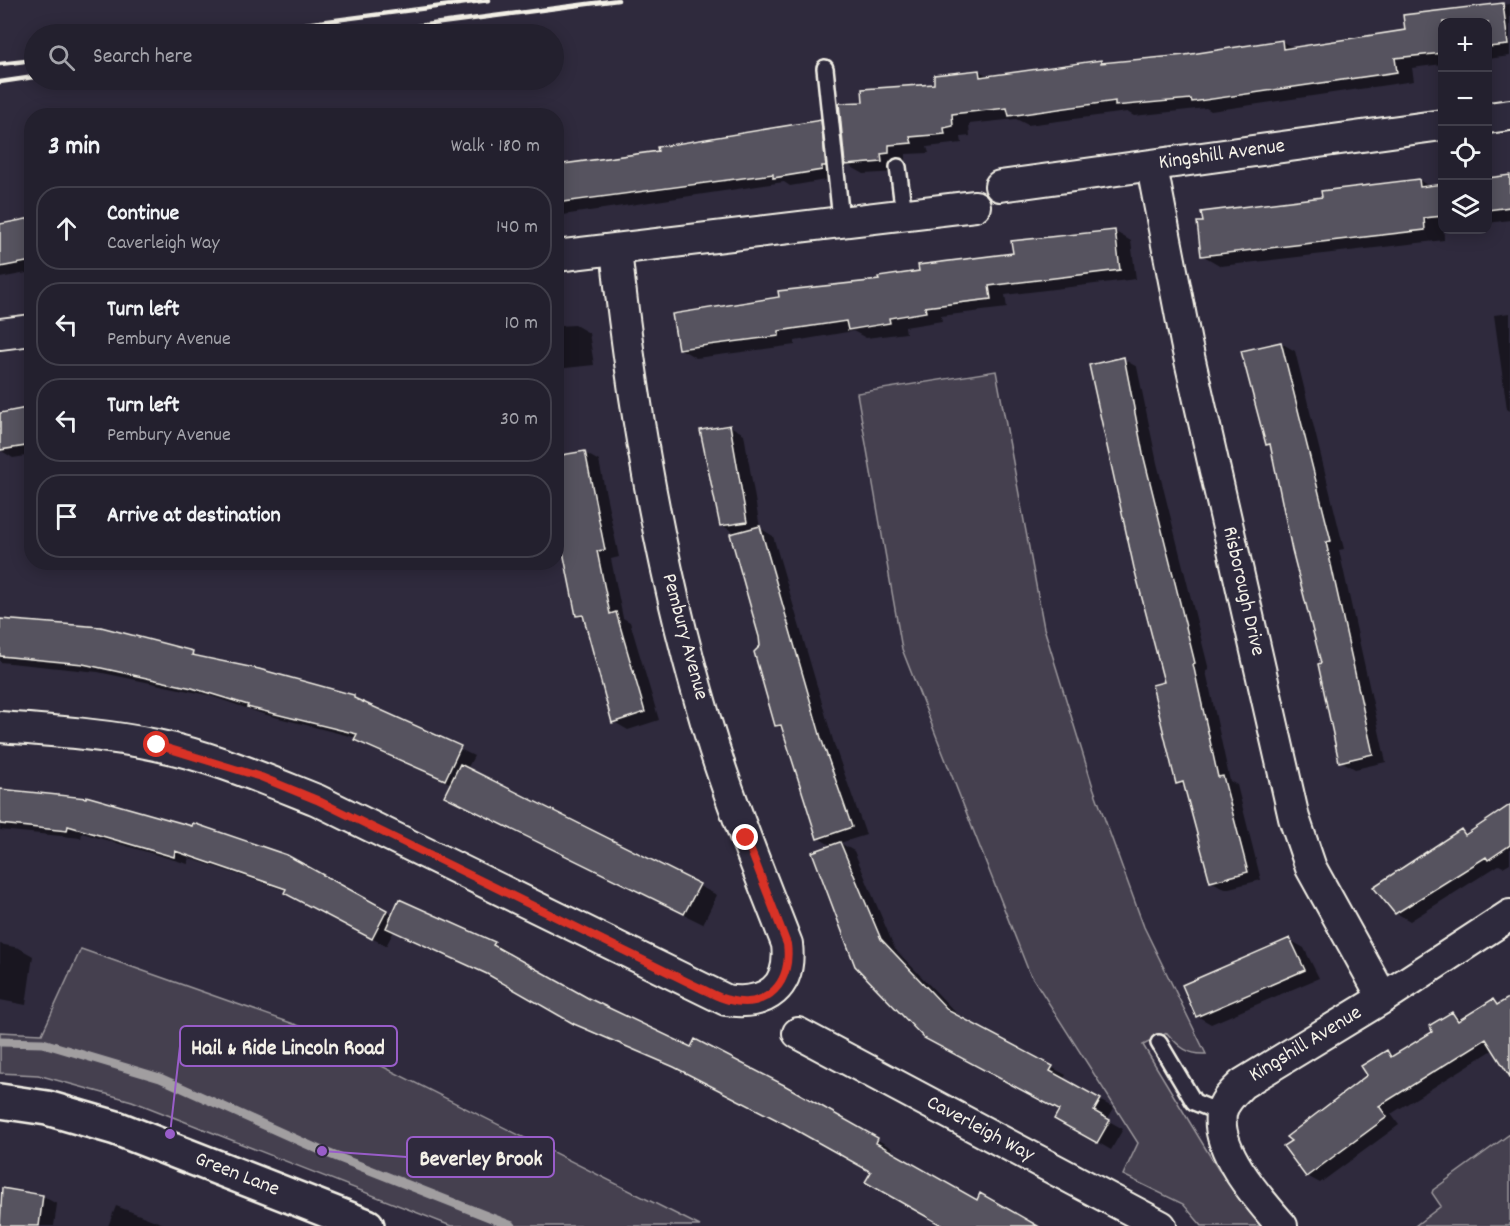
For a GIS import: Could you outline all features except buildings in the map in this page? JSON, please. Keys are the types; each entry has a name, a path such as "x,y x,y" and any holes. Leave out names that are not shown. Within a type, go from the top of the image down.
{"street":[{"path":"1492,117 1510,115"},
{"name":"Kingshill Avenue","path":"1000,186 1152,167 1438,126"},
{"name":"Risborough Drive","path":"1152,167 1184,334 1294,818 1311,868 1383,998"},
{"path":"564,255 841,220 975,206"},
{"name":"Pembury Avenue","path":"0,727 101,735 157,745 261,777 317,800 726,1000 742,1002 760,1000 771,994 786,975 789,960 787,944 714,748 674,602 639,425 616,250"},
{"path":"0,334 24,331"},
{"name":"Kingshill Avenue","path":"1221,1113 1226,1101 1242,1084 1383,998 1510,915"},
{"name":"Caverleigh Way","path":"798,1033 1161,1226"},
{"name":"Green Lane","path":"0,1101 47,1108 116,1128 367,1226"},
{"path":"1221,1113 1222,1131 1228,1150 1242,1175 1282,1226"}],"lane":[{"path":"825,68 841,220"},
{"path":"898,166 904,214"},
{"path":"1159,1043 1194,1102 1221,1113"}],"shaded area":[{"path":"996,371 1044,628 1093,787 1144,927 1206,1054 1184,1049 1167,1033 1143,1045 1218,1169 1264,1226 1202,1226 1183,1204 1123,1175 1138,1143 1029,972 902,649 857,393"},
{"path":"81,949 308,1029 700,1226 451,1226 132,1101 38,1075 0,1073 0,1032 42,1034"},
{"path":"1510,1134 1510,1226 1415,1226 1441,1206 1432,1193 1433,1190"}],"waterway":[{"path":"0,1042 43,1043 160,1078 322,1151 512,1226"}],"railway":[{"path":"305,24 489,0"},
{"path":"433,24 618,0"},
{"path":"0,64 24,61"},
{"path":"0,82 24,78"}],"place":[{"name":"Hail & Ride Lincoln Road","path":"170,1134"},
{"name":"Beverley Brook","path":"322,1151"}],"route":[{"path":"157,745 261,777 317,800 698,987 726,1000 742,1002 760,1000 771,994 786,975 789,960 787,944 746,838"}]}
